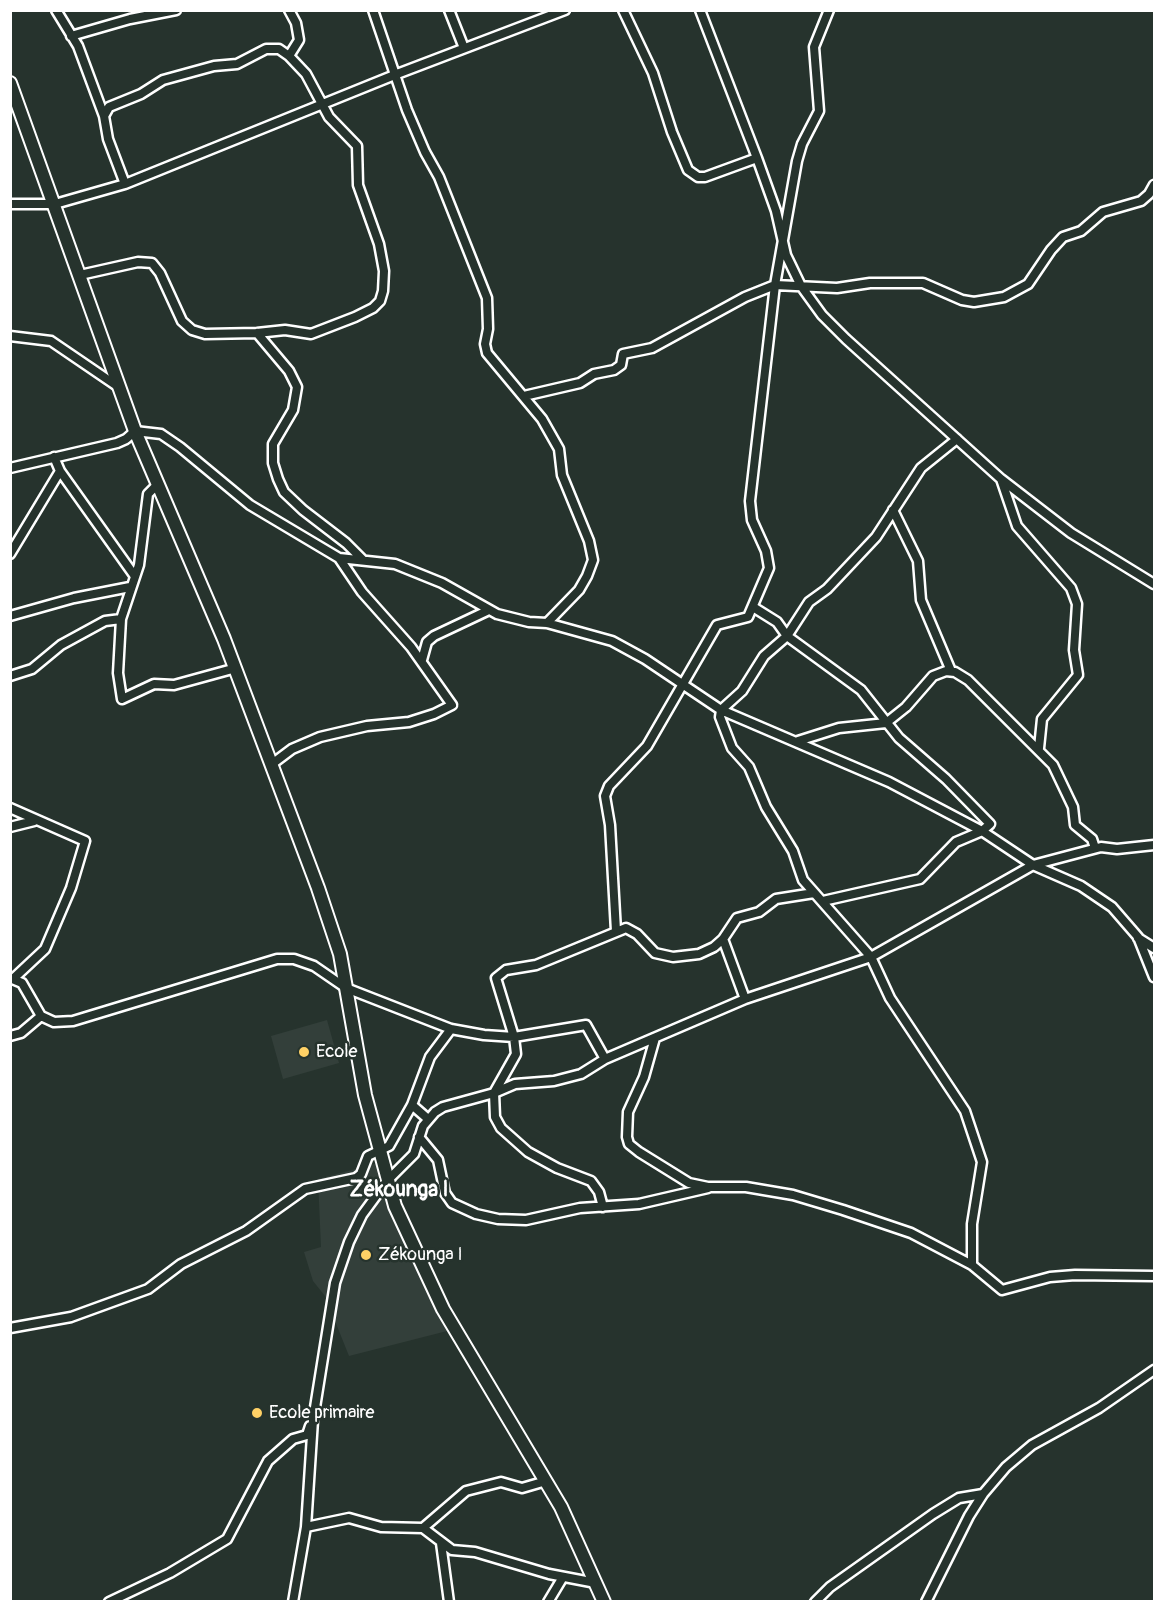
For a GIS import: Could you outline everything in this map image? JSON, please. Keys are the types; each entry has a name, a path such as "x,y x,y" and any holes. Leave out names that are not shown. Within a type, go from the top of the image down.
{"street":[{"path":"56,10 78,46 104,116 108,139 125,184"},
{"path":"71,36 130,19 176,10"},
{"path":"289,56 299,40 296,23 290,10"},
{"path":"373,10 397,74 407,110 425,152 439,177 487,298 488,329 485,344 487,353 524,396 559,449 562,475 580,516 593,560 579,590 547,623"},
{"path":"448,10 464,48"},
{"path":"10,204 55,204 125,184 397,74 565,10"},
{"path":"623,10 653,73 672,132 688,170 698,177 705,177 757,158"},
{"path":"700,10 776,210 792,271 822,315 1001,479 1071,533 1155,584"},
{"path":"616,931 610,825 605,796 615,778 647,746 717,624 748,617 769,568 766,551 749,508 775,285 797,162 802,144 819,111 814,47 830,10"},
{"path":"80,275 138,262 152,264 160,273 182,321 192,330 205,334 285,330 311,334 323,331 373,308 380,301 383,291 384,271 379,244 358,185 357,146 322,106 306,74 289,56 279,50 266,49 237,64 214,66 162,80 141,94 109,107 104,116"},
{"path":"10,83 135,431 236,668 318,888 340,954 365,1095 379,1153 402,1222 443,1309 546,1481 575,1535 604,1602"},
{"path":"524,396 580,383 594,374 614,370 621,365 623,354 652,348 744,297 775,285 837,288 870,282 923,283 962,300 974,302 1004,297 1028,284 1051,250 1064,237 1081,231 1103,212 1140,201 1149,194 1155,184"},
{"path":"257,333 289,371 297,387 293,410 273,444 273,463 284,492 363,560"},
{"path":"10,336 51,341 120,388"},
{"path":"10,468 117,443 126,440 135,431 153,432 169,439 250,505 339,558 362,592 422,660 434,682 451,702 450,707 409,722 367,726 320,737 292,749 272,764"},
{"path":"957,439 921,468 862,554 810,602 787,636 764,656 742,691 721,710 720,722 732,748 749,767 774,822 793,851 803,880 871,957 890,998 965,1111 982,1162 972,1224 972,1265"},
{"path":"54,457 60,471 134,575"},
{"path":"10,554 60,471"},
{"path":"1001,479 1017,526 1071,588 1077,604 1074,650 1078,675 1042,719 1039,748"},
{"path":"158,484 148,494 139,565 121,619 118,673 122,699 154,684 174,685 236,668"},
{"path":"893,510 918,561 921,600 951,671 968,680 1039,748 1057,772 1073,807 1075,825 1092,839 1095,848"},
{"path":"339,558 395,564 410,569 489,610 515,619 547,623 612,641 682,682 703,700 721,710 890,782 982,831 1033,865 1093,893 1112,907 1138,938 1155,977"},
{"path":"10,616 74,598 130,587"},
{"path":"753,607 777,622 787,636 861,690 886,723 990,824 982,831 956,842 921,879 823,901"},
{"path":"422,660 427,642 434,636 489,610"},
{"path":"10,676 33,669 61,645 105,621 121,619"},
{"path":"798,741 838,728 886,723 906,707 933,676 951,671"},
{"path":"10,808 85,841 70,888 45,949 12,978 22,983 41,1016 54,1022 73,1021 277,959 294,959 314,966 346,988 451,1029 514,1037 538,1035 569,1026 586,1025 605,1059"},
{"path":"10,827 34,820"},
{"path":"292,1602 306,1527 313,1420 335,1283 349,1242 362,1215 387,1180 414,1154 428,1119 443,1107 494,1093 515,1084 554,1081 581,1074 605,1059 745,999 871,957 1033,865 1095,848 1155,845"},
{"path":"603,1207 599,1192 591,1180 557,1168 528,1152 501,1128 495,1117 494,1093 516,1054 514,1037 496,978 501,973 536,965 606,939 616,931 626,928 632,931 650,951 673,957 703,953 723,939 737,918 759,912 776,900 814,893"},
{"path":"1138,938 1155,948"},
{"path":"723,939 745,999"},
{"path":"10,1036 21,1034 41,1016"},
{"path":"10,1328 71,1317 148,1289 181,1264 246,1231 305,1190 356,1178 361,1174 368,1156 379,1153 389,1146 412,1105 430,1057 451,1029"},
{"path":"655,1038 644,1077 628,1112 626,1127 629,1144 671,1174 689,1183 708,1187 746,1187 793,1195 911,1233 972,1265 1002,1290 1050,1277 1155,1276"},
{"path":"412,1105 428,1119"},
{"path":"419,1137 438,1160 445,1193 458,1208 498,1219 526,1220 564,1210 639,1204 708,1187"},
{"path":"926,1602 983,1494 1006,1467 1032,1445 1099,1407 1155,1370"},
{"path":"108,1602 177,1569 227,1539 268,1461 293,1439 307,1435 313,1420"},
{"path":"423,1528 466,1491 501,1482 522,1488 546,1481"},
{"path":"815,1602 830,1587 933,1514 959,1498 983,1494"},
{"path":"306,1527 349,1518 381,1527 423,1528 441,1544 452,1550 475,1552 563,1577 596,1583"},
{"path":"441,1544 449,1602"},
{"path":"548,1602 563,1577"}],"shaded area":[{"path":"327,1020 339,1063 283,1079 271,1036"},
{"path":"382,1162 455,1329 349,1356 325,1296 313,1281 304,1252 321,1247 318,1179"}],"place":[{"name":"Ecole","path":"304,1052"},
{"name":"Zékounga I","path":"366,1255"},
{"name":"Ecole primaire","path":"257,1413"}],"district":[{"name":"Zékounga I","path":"399,1191"}]}
